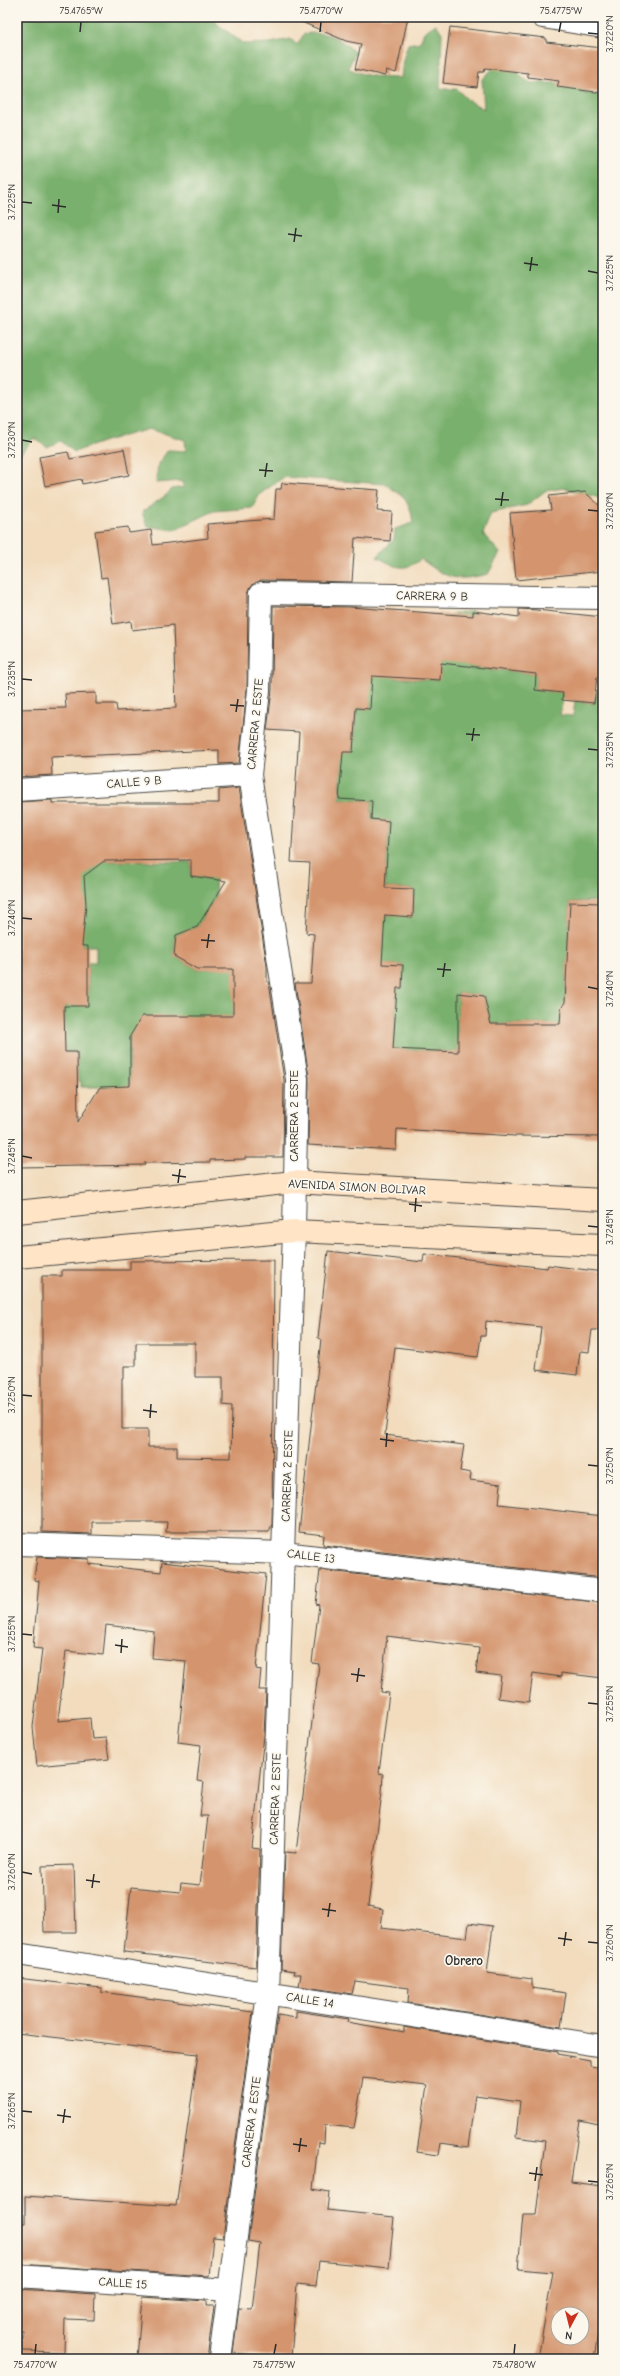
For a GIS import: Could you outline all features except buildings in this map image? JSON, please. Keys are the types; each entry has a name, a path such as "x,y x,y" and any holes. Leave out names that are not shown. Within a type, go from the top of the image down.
{"main road":[{"name":"AVENIDA SIMON BOLIVAR","path":"17,1212 294,1182 603,1200"},
{"path":"17,1257 294,1231 603,1245"}],"street":[{"path":"542,17 603,27"},
{"name":"CARRERA 9 B","path":"261,593 603,598"},
{"name":"CARRERA 2 ESTE","path":"220,2359 268,1993 294,1231 297,1079 250,775 259,690 261,593"},
{"name":"CALLE 9 B","path":"17,790 250,775"},
{"name":"CALLE 13","path":"17,1544 284,1553 603,1591"},
{"name":"CALLE 14","path":"17,1954 603,2046"},
{"name":"CALLE 15","path":"17,2276 229,2290"}],"green space":[{"path":"17,17 208,17 244,44 270,43 291,39 297,45 304,34 325,34 338,39 355,53 348,68 367,75 394,78 401,78 403,60 408,44 420,42 424,32 436,24 442,33 440,89 457,89 469,101 484,109 482,79 500,62 513,65 522,78 531,83 568,83 582,91 603,97 603,499 564,488 545,491 527,505 491,513 483,534 500,553 488,574 459,578 445,575 421,559 409,566 400,567 390,564 377,557 394,539 395,529 413,523 411,511 404,497 385,484 284,477 260,494 252,508 214,511 174,530 147,526 142,512 165,496 172,489 184,487 181,481 156,483 158,464 168,450 186,451 185,440 149,429 105,441 74,452 61,441 47,447 34,438 17,458"},
{"path":"473,611 467,666 536,674 535,690 564,693 560,715 573,716 575,701 594,703 603,677 603,1004 601,901 570,902 565,1002 560,1024 491,1024 484,996 458,993 458,1052 393,1049 397,988 402,988 403,965 376,964 385,915 413,916 414,889 385,888 389,821 371,819 372,801 340,799 341,771 329,751 353,752 356,708 370,709 370,645 396,646 395,678 439,680 447,615"},
{"path":"83,861 191,862 191,876 215,879 216,896 197,927 176,935 174,956 197,969 244,968 233,1016 130,1036 129,1122 107,1122 106,1087 81,1087 81,1081 78,1081 77,1052 43,1053 43,1027 65,1027 64,1006 88,1005 88,963 96,963 96,946 82,946"}],"district":[{"name":"Obrero","path":"464,1960"}]}
